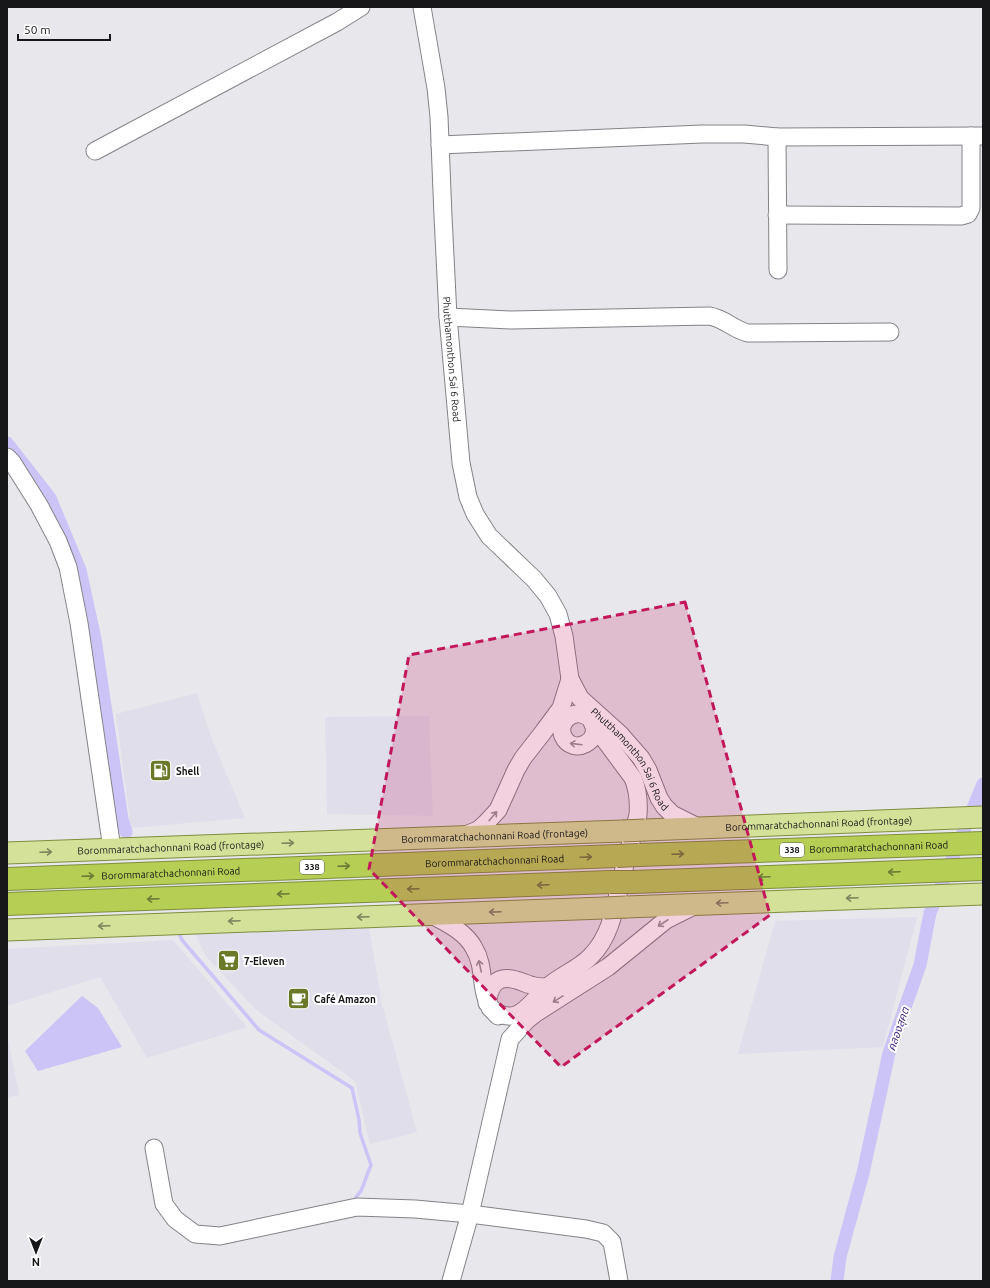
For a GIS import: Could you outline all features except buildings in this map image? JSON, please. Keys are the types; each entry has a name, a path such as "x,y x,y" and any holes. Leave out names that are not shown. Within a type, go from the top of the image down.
{"highway":[{"name":"Borommaratchachonnani Road","path":"7,879 978,843"},
{"path":"7,904 973,869"},
{"path":"7,907 42,903"}],"main road":[{"name":"Borommaratchachonnani Road (frontage)","path":"7,853 983,817"},
{"path":"7,930 983,894"}],"street":[{"path":"95,151 337,22 361,7"},
{"name":"Phutthamonthon Sai 6 Road","path":"422,7 436,88 439,117 448,317 461,463 468,497 475,514 489,536 534,579 548,596 558,614 564,636 570,679 580,698 620,734 641,758 664,806 672,814 700,828"},
{"path":"440,145 702,134 777,136 977,136 970,208 968,214 961,216 777,215"},
{"path":"777,136 778,270"},
{"path":"448,317 511,320 709,316 718,317 735,328 748,333 890,332"},
{"path":"7,457 12,462 39,505 58,541 68,566 79,623 112,850"},
{"name":"Phutthamonthon Sai 6 Road","path":"461,837 478,830 498,810 523,758 561,708 570,679"},
{"path":"492,1010 504,1016 510,1017 519,1015 546,987 584,962 598,948 603,941 611,922 638,815 639,800 633,778 592,721 580,698"},
{"path":"592,721 594,734 592,738 584,745 573,745 564,738 562,733 564,722 567,718 577,714 582,714 592,721 620,734"},
{"path":"544,731 564,722"},
{"path":"546,987 531,986 514,979 502,979 497,981 493,984 489,994 492,1010 506,1021 512,1022 520,1021 536,1013 608,967 666,920 697,904"},
{"path":"430,914 462,934 474,948 480,964 484,989 492,1010 507,1029 510,1039"},
{"path":"451,1281 470,1214 510,1039 523,1024 536,1013"},
{"path":"154,1148 164,1204 175,1219 195,1234 220,1236 357,1207 415,1209 470,1214 586,1229 603,1233 612,1242 619,1281"}],"highlighted area":[{"path":"685,602 770,915 561,1067 369,869 409,655"}],"shaded area":[{"path":"197,693 211,737 245,818 131,828 116,714"},
{"path":"429,716 433,816 327,814 325,717"},
{"path":"917,917 883,1047 738,1054 775,921"},
{"path":"369,927 382,1004 417,1132 370,1144 355,1081 255,1009 205,955 195,933"},
{"path":"173,940 247,1027 147,1058 100,977 7,1006 7,949"},
{"path":"82,996 98,1008 122,1047 38,1071 25,1051"},
{"path":"7,1034 19,1095 7,1098"}],"waterway":[{"path":"7,443 50,498 80,570 95,639 122,819 126,832"},
{"name":"คลองสุคต","path":"837,1281 840,1257 863,1173 889,1053 920,965 930,913 983,784"},
{"path":"179,933 182,940 259,1030 352,1088 359,1120 360,1133 371,1165 361,1191 356,1197"}],"place":[{"name":"Shell","path":"160,771"},
{"name":"7-Eleven","path":"229,961"},
{"name":"Café Amazon","path":"298,999"}]}
